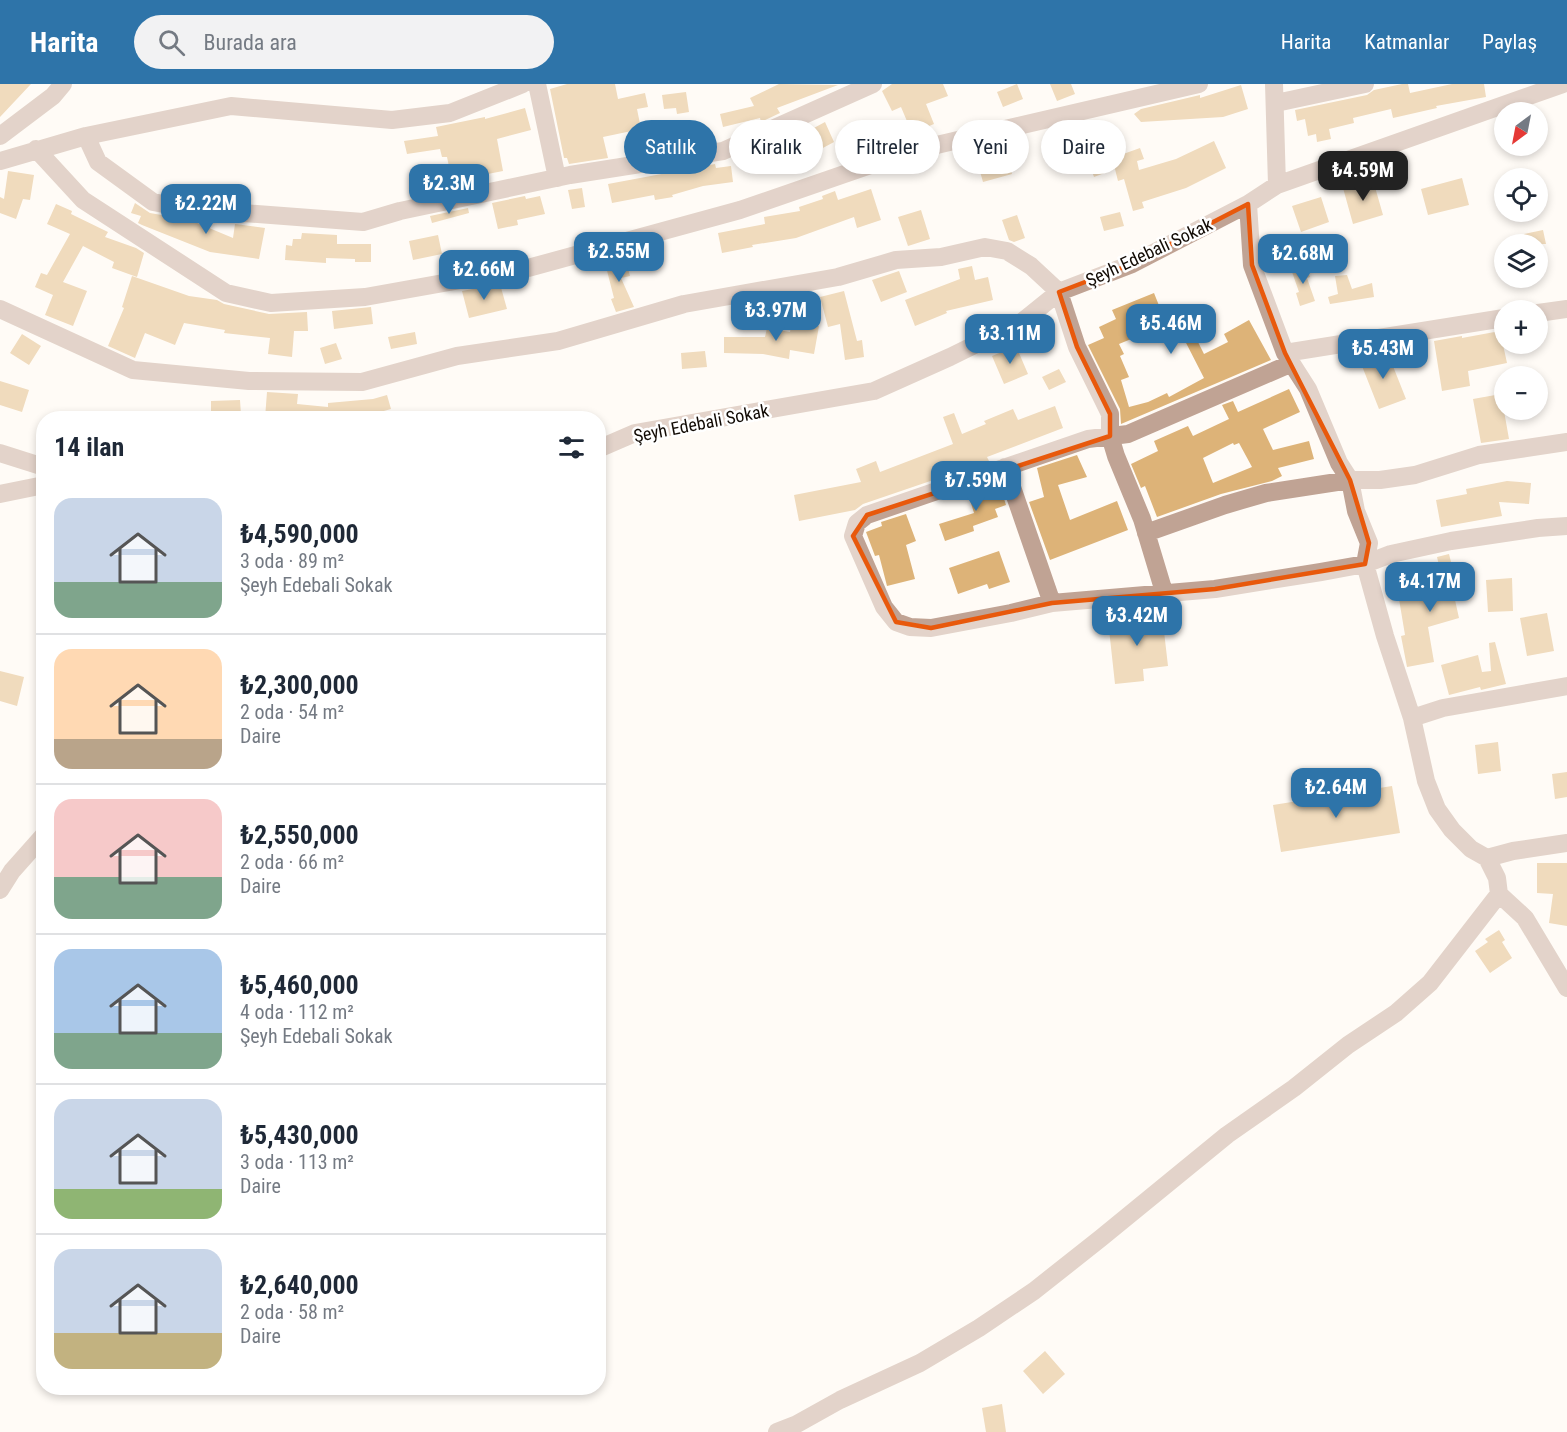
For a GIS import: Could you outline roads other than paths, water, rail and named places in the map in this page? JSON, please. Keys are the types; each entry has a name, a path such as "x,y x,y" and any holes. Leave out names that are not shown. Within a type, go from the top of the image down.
{"street":[{"path":"0,136 53,96 63,84"},
{"path":"0,161 86,135 231,106 392,120 450,113 524,84"},
{"path":"537,84 557,178"},
{"path":"86,135 98,162 153,202 190,209 363,222 557,178 723,151 873,84"},
{"path":"36,149 82,200 226,293 271,303 365,297 528,268 740,210 911,151 1199,84"},
{"path":"1274,84 1277,185"},
{"path":"1276,103 1365,84"},
{"name":"Şeyh Edebali Sokak","path":"606,446 635,434 874,391 1023,321 1059,292 1132,264 1248,204 1277,185 1563,84"},
{"path":"1248,204 1252,265 1288,358 1308,389 1339,463 1350,480 1356,511 1369,543 1365,564 1385,636 1413,718 1426,781 1437,809 1452,830 1471,849 1487,858 1497,878 1499,894 1525,918 1567,988"},
{"path":"0,309 133,370 249,381 362,382 457,356 558,341 684,304 838,277 896,260 941,257 985,247 1007,251 1031,266 1059,292 1077,347 1110,414 1110,436 1116,456 1146,534 1164,592"},
{"path":"1548,312 1567,309"},
{"path":"1494,320 1288,358 1128,434 1088,439 867,514 857,523 853,536 884,607 896,622 910,627 931,628 1052,603 1215,589 1365,564 1391,554 1451,541 1567,526"},
{"path":"1146,534 1225,505 1266,493 1350,480 1380,480 1415,475 1479,455 1567,442"},
{"path":"0,453 36,464"},
{"path":"1005,467 1052,603"},
{"path":"0,494 36,487"},
{"path":"1413,718 1443,708 1567,686"},
{"path":"1487,858 1513,851 1567,843"},
{"path":"0,890 12,871 36,844"},
{"path":"777,1432 920,1363 979,1328 1034,1291 1227,1135 1396,1013 1430,983 1499,894"}]}
